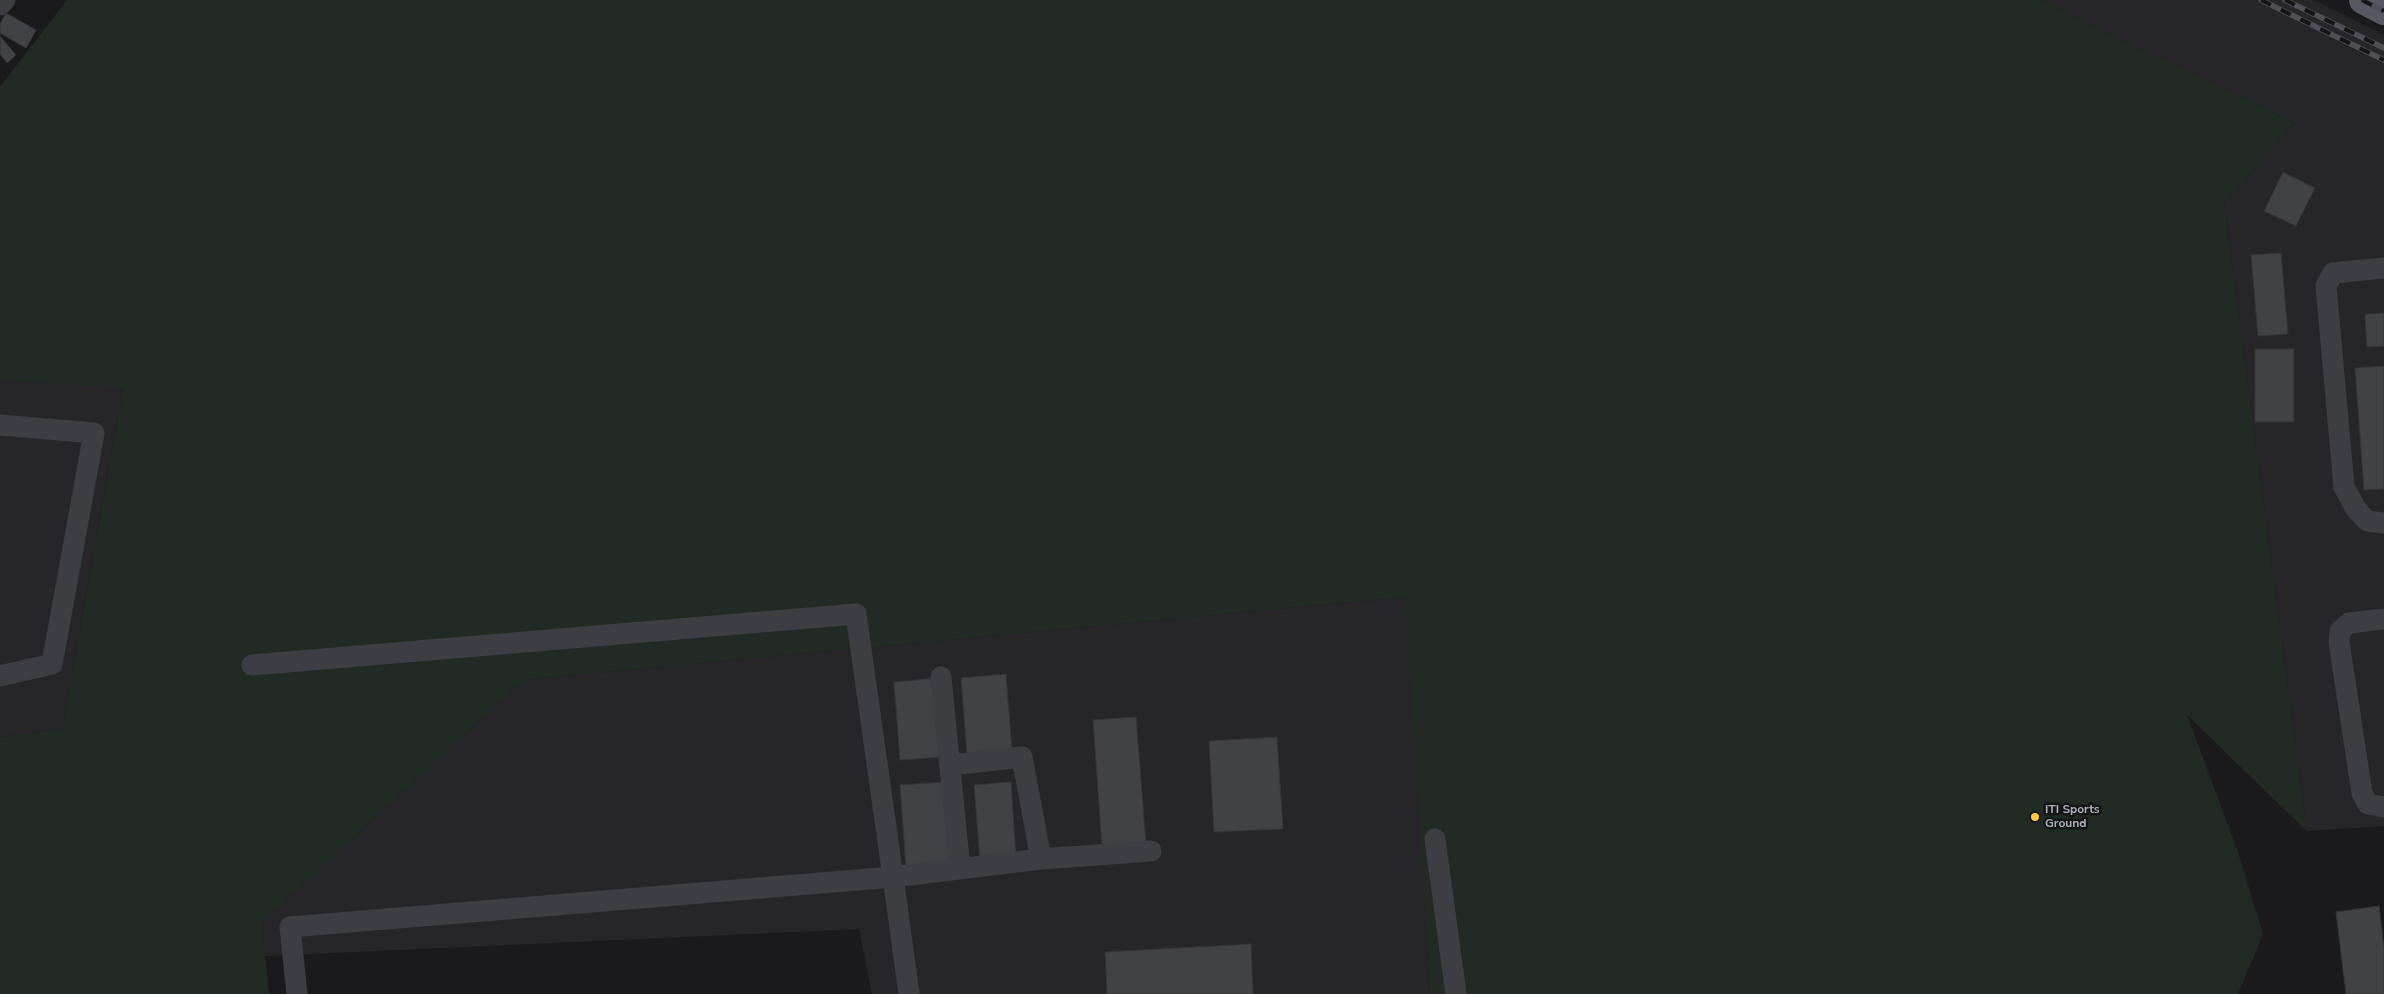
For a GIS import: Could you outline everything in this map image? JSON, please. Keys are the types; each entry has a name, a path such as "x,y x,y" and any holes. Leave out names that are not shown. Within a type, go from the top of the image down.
{"main road":[{"path":"2363,0 2384,10"}],"street":[{"path":"0,5 5,0"},
{"path":"2384,268 2333,273 2326,286 2344,487 2356,509 2367,521 2384,522"},
{"path":"0,425 94,433 52,664 0,676"},
{"path":"252,665 856,614 909,994"},
{"path":"2384,620 2350,624 2340,631 2339,642 2362,794 2368,804 2384,807"},
{"path":"941,677 960,869"},
{"path":"951,765 1022,757 1041,859"},
{"path":"1436,839 1456,994"},
{"path":"297,994 290,927 892,877 1041,859 1151,851"}],"shaded area":[{"path":"67,0 2040,0 2294,123 2224,203 2307,831 2187,715 2237,849 2263,934 2238,994 1430,994 1405,597 523,680 262,922 269,994 0,994 0,737 62,729 123,388 0,380 0,87"},
{"path":"2040,0 2314,0 2384,35 2384,826 2307,831 2224,203 2294,123"},
{"path":"0,380 123,387 62,729 0,737"},
{"path":"1406,597 1430,994 872,994 859,929 265,956 262,922 523,680"}],"building":[{"path":"6,13 36,30 26,48 0,33 0,24"},
{"path":"0,36 16,55 7,63 0,54"},
{"path":"2283,172 2315,188 2296,226 2264,211"},
{"path":"2281,253 2288,334 2258,336 2251,255"},
{"path":"2384,313 2384,346 2367,347 2365,314"},
{"path":"2255,349 2294,349 2294,422 2255,422"},
{"path":"2384,366 2384,489 2364,490 2355,368"},
{"path":"1006,674 1012,751 967,755 961,678"},
{"path":"939,678 945,757 900,760 894,682"},
{"path":"1136,717 1146,844 1102,847 1093,720"},
{"path":"1277,737 1283,829 1214,832 1209,741"},
{"path":"946,782 952,864 906,868 900,785"},
{"path":"1011,782 1016,858 980,861 974,785"},
{"path":"2379,906 2384,949 2384,994 2346,994 2336,912"},
{"path":"1251,944 1253,994 1107,994 1105,952"}],"railway":[{"path":"2261,0 2384,60"},
{"path":"2285,0 2384,48"},
{"path":"2362,0 2384,11"}],"place":[{"name":"ITI Sports Ground","path":"2035,817"}]}
